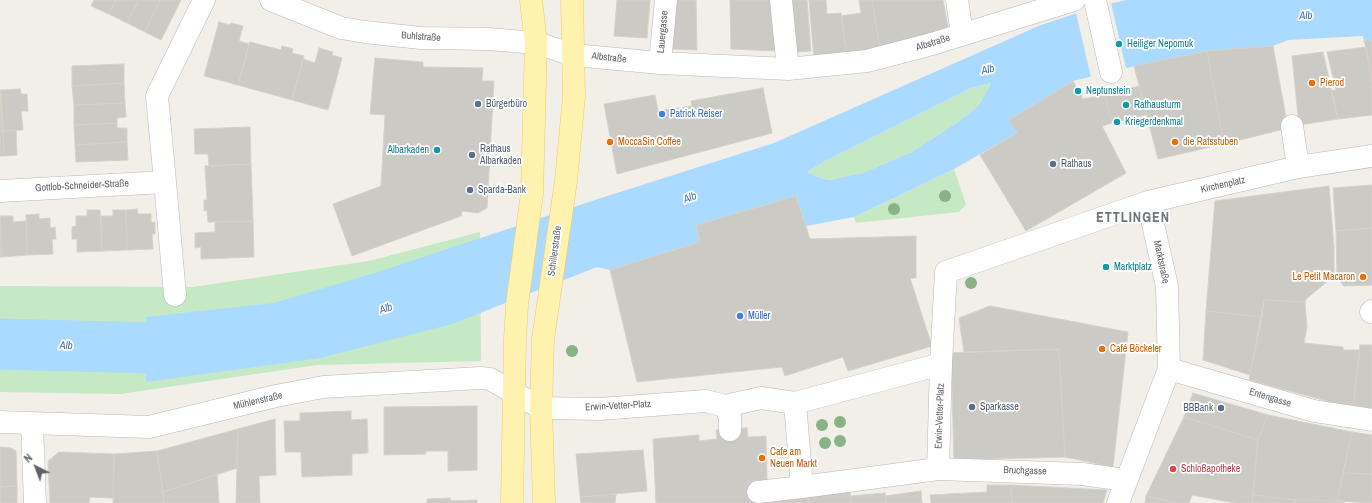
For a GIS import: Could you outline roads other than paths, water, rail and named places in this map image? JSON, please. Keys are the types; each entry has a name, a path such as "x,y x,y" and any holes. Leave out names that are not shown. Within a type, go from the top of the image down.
{"main road":[{"path":"512,503 517,305 532,193 536,43 532,0"},
{"name":"Schillerstraße","path":"544,503 541,408 543,339 566,181 574,96 572,0"}],"street":[{"path":"174,295 157,96 204,0"},
{"name":"Buhlstraße","path":"271,0 347,29 421,38 489,39 536,43 574,55"},
{"name":"Lauergasse","path":"660,63 666,0"},
{"path":"782,0 788,69"},
{"path":"957,0 962,34"},
{"name":"Albstraße","path":"574,55 660,63 788,69 867,61 1074,0"},
{"path":"1096,4 1111,72"},
{"path":"1292,126 1298,167"},
{"name":"Kirchenplatz","path":"1148,202 1298,167 1372,156"},
{"name":"Gottlob-Schneider-Straße","path":"0,191 165,182"},
{"name":"Erwin-Vetter-Platz","path":"931,469 941,364 946,272 1148,202"},
{"name":"Marktstraße","path":"1118,503 1125,480 1169,369 1167,286 1148,202"},
{"path":"802,487 795,403 941,364"},
{"name":"Entengasse","path":"1169,369 1314,412 1372,420"},
{"name":"Mühlenstraße","path":"0,422 150,427 323,387 367,383 480,378 490,380 514,392"},
{"name":"Erwin-Vetter-Platz","path":"514,392 541,408 600,409 706,400 725,406 761,398 795,403"},
{"path":"725,406 730,417 730,430"},
{"path":"32,424 35,503"},
{"path":"758,492 931,469"},
{"name":"Bruchgasse","path":"931,469 1082,474 1125,480"}],"water":[{"path":"1126,0 1372,0 1372,41 1364,41 1363,36 1288,40 1273,46 1207,51 1073,81 1009,120 1017,133 954,169 854,217 806,226 796,196 696,225 700,242 610,270 597,267 452,324 320,358 146,382 146,317 274,303 378,272 598,199 774,143 1041,25 1096,7","holes":["991,83 979,105 961,120 912,152 863,173 829,180 807,172 825,161 971,88"]}],"waterway":[{"name":"Alb","path":"0,344 150,348 216,344"}],"place":[{"name":"Heiliger Nepomuk","path":"1119,44"},
{"name":"Pierod","path":"1312,83"},
{"name":"Neptunstein","path":"1078,91"},
{"name":"Bürgerbüro","path":"478,104"},
{"name":"Rathausturm","path":"1126,105"},
{"name":"Patrick Reiser","path":"662,114"},
{"name":"Kriegerdenkmal","path":"1117,122"},
{"name":"MoccaSin Coffee","path":"610,142"},
{"name":"die Ratsstuben","path":"1175,142"},
{"name":"Albarkaden","path":"437,150"},
{"name":"Rathaus Albarkaden","path":"472,155"},
{"name":"Rathaus","path":"1053,164"},
{"name":"Sparda-Bank","path":"470,190"},
{"name":"Marktplatz","path":"1106,267"},
{"name":"Le Petit Macaron","path":"1363,277"},
{"name":"Müller","path":"740,316"},
{"name":"Café Böckeler","path":"1102,349"},
{"name":"Sparkasse","path":"972,407"},
{"name":"BBBank","path":"1221,408"},
{"name":"Cafe am Neuen Markt","path":"762,458"},
{"name":"Schloßapotheke","path":"1173,469"}],"district":[{"name":"ETTLINGEN","path":"1133,218"}]}
